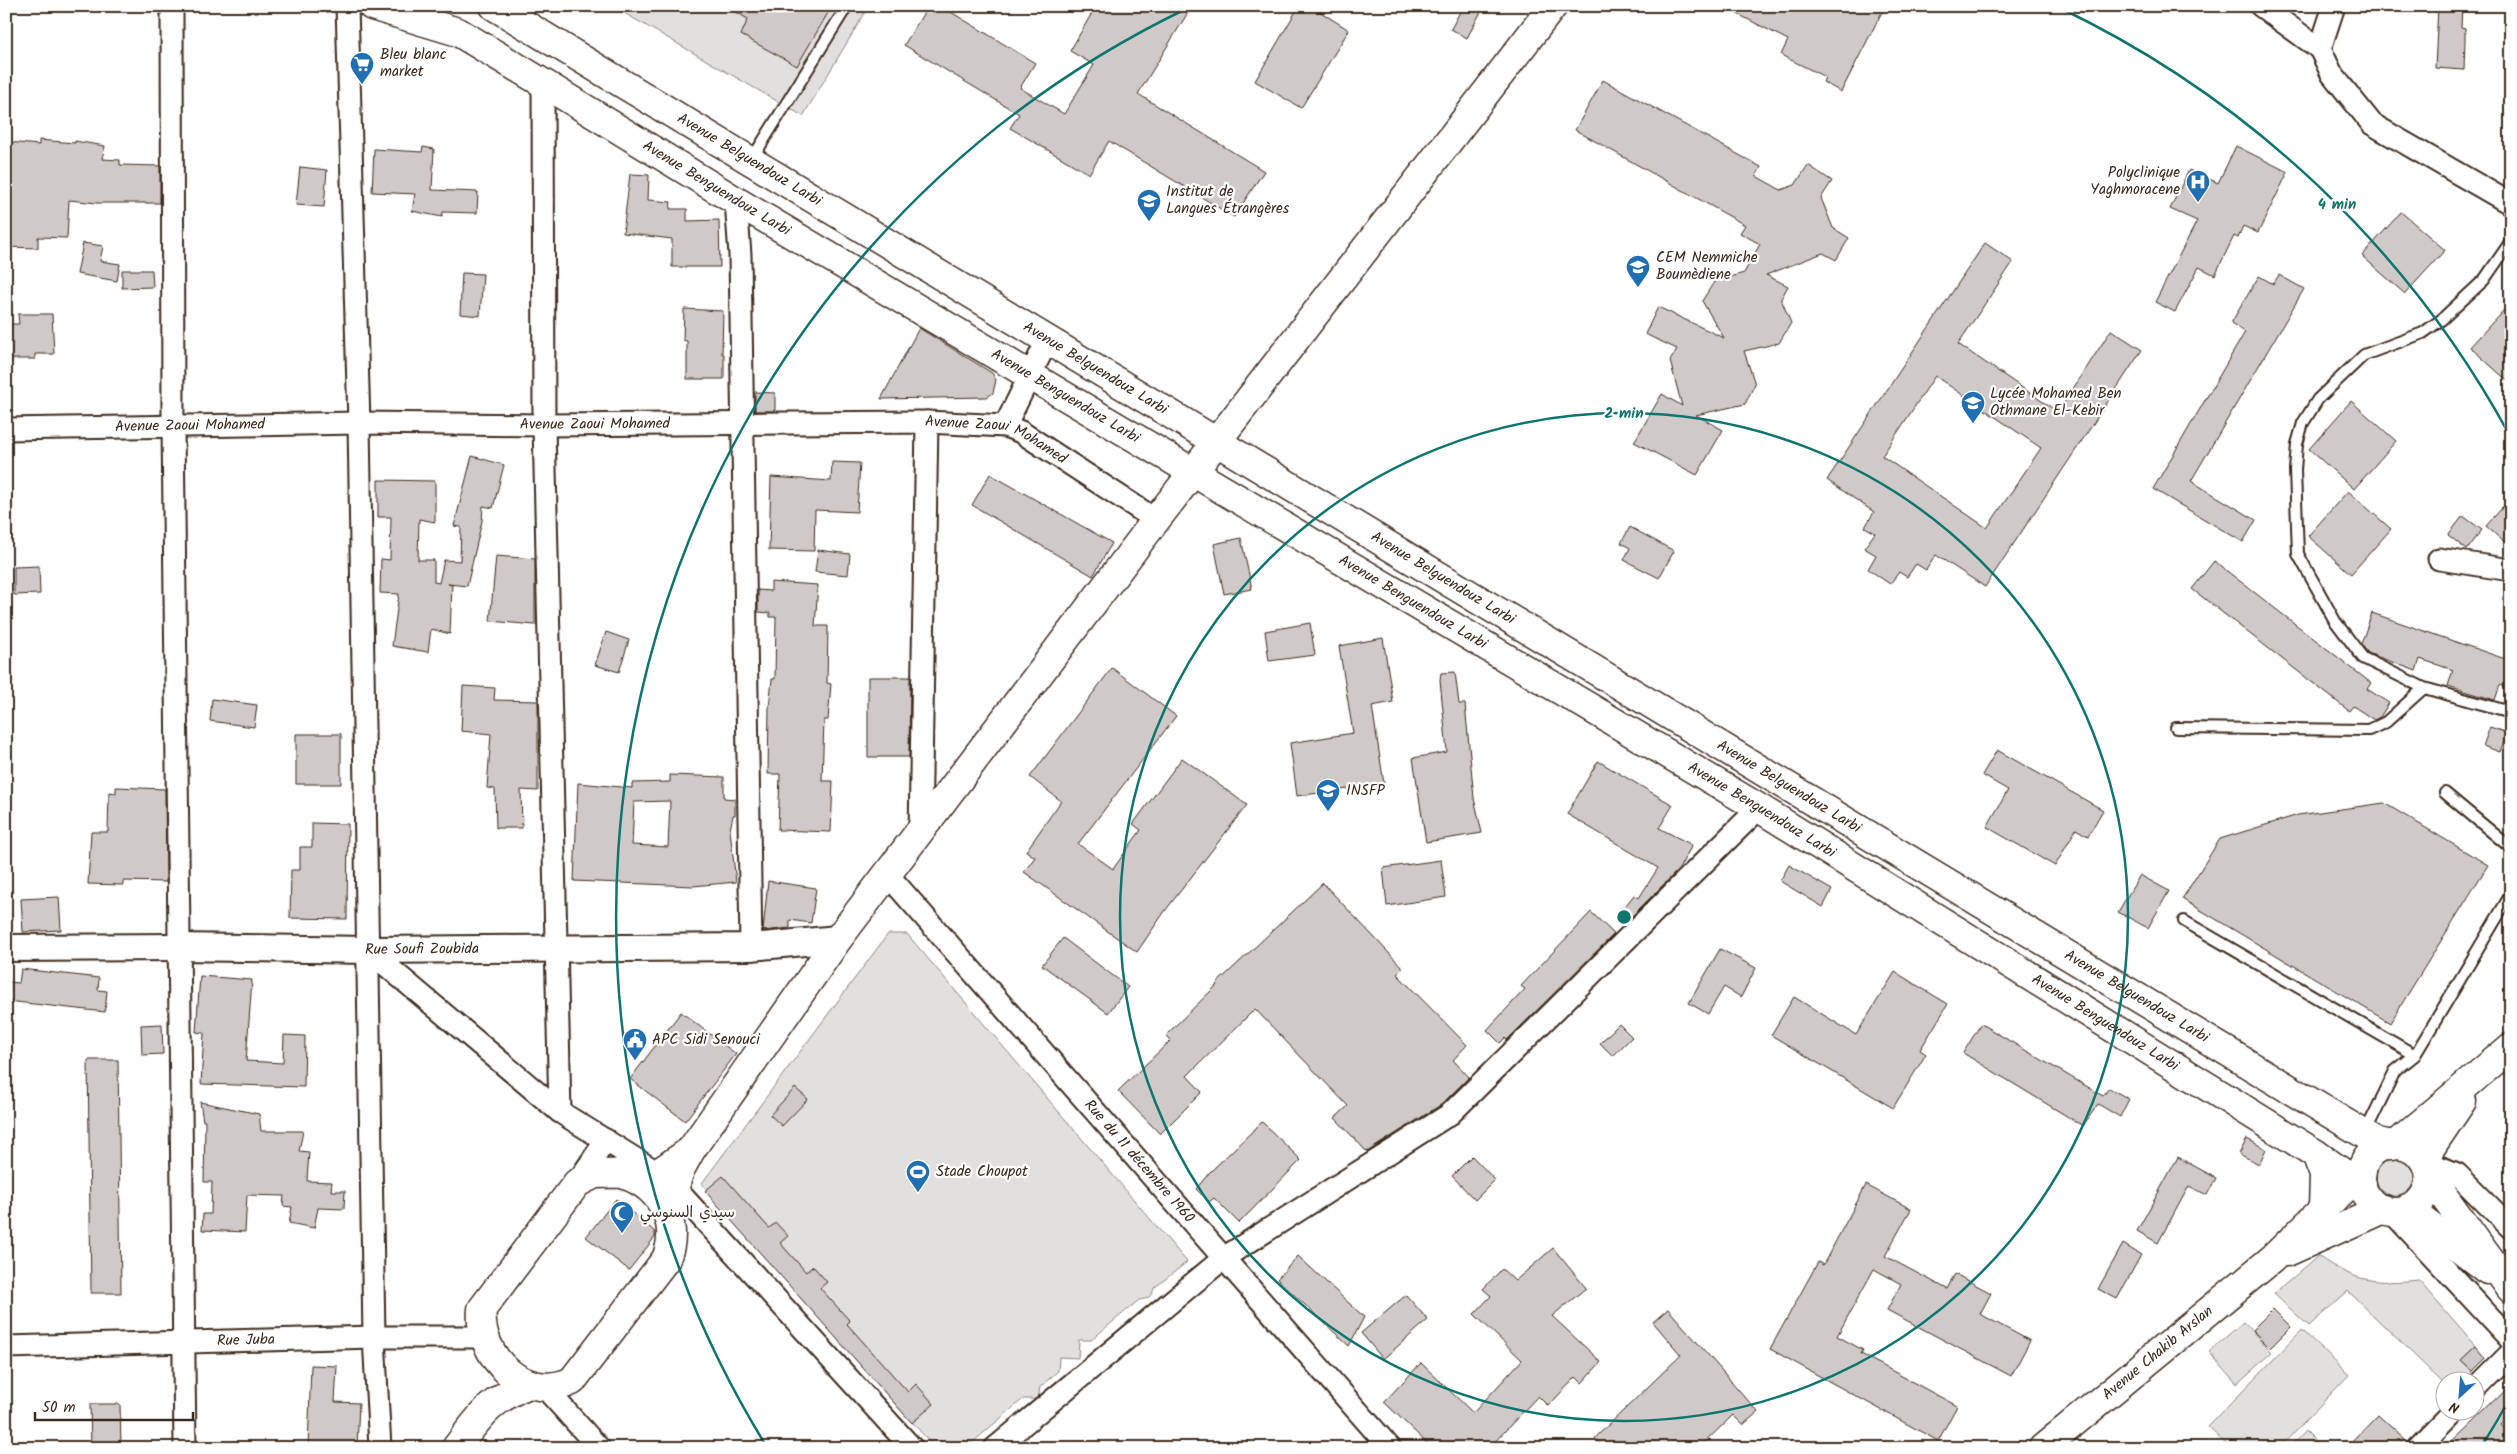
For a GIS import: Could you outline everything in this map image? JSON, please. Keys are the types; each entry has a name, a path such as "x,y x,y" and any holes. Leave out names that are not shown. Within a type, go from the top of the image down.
{"main road":[{"name":"Avenue Benguendouz Larbi","path":"372,6 458,32 736,201 1759,808 2316,1154 2359,1178"},
{"name":"Avenue Belguendouz Larbi","path":"494,6 2364,1134 2378,1142 2395,1145"},
{"path":"667,1213 666,1180 691,1150 838,939 1193,471 1553,6"},
{"path":"2395,1145 2511,1047"},
{"path":"2272,1259 2394,1210 2416,1205 2426,1192 2429,1184 2425,1162 2484,1069"},
{"path":"2272,1259 2323,1208 2359,1178 2370,1156 2384,1146 2395,1145 2412,1149 2425,1162 2445,1198 2510,1288"},
{"path":"2316,1154 2324,1175 2323,1208"},
{"path":"485,1410 494,1382 488,1344 481,1322 482,1309 577,1183 595,1174 618,1173 666,1180"},
{"path":"456,1448 485,1410 506,1394 537,1386 560,1387 572,1381 666,1259 672,1246 672,1230 662,1202 650,1188 633,1177 618,1173"},
{"path":"2359,1178 2369,1199 2394,1210 2510,1288"},
{"name":"Avenue Chakib Arslan","path":"2044,1448 2272,1259"},
{"path":"488,1344 508,1373 537,1386"}],"street":[{"path":"172,6 173,426 185,1448"},
{"path":"347,6 359,423 374,1338 380,1448"},
{"path":"2261,6 2320,49 2332,74 2372,124 2508,197"},
{"path":"2320,49 2334,6"},
{"path":"543,83 544,425 560,1112"},
{"path":"736,201 740,255 751,947"},
{"path":"1005,426 1029,374 1047,341"},
{"path":"920,833 927,422"},
{"name":"Avenue Zaoui Mohamed","path":"6,429 359,423 544,425 927,422 1005,426 1021,432 1156,520"},
{"path":"2439,558 2511,570"},
{"path":"995,1448 1225,1257 1450,1114 1759,808"},
{"name":"Rue du 11 décembre 1960","path":"888,875 1225,1257 1390,1448"},
{"name":"Rue Soufi Zoubida","path":"6,948 178,947 368,950 751,947 838,939"},
{"path":"368,950 560,1112 666,1180 912,1448"},
{"path":"577,1183 606,1140"},
{"path":"2425,1162 2462,1178 2511,1228"},
{"path":"2394,1210 2511,1340"},
{"name":"Rue Juba","path":"6,1347 374,1338 488,1344"},
{"path":"2484,1380 2511,1353"},
{"path":"537,1386 599,1448"},
{"path":"2418,1448 2444,1422"}],"lane":[{"path":"750,162 847,6"},
{"path":"2511,241 2484,280 2441,320 2423,333 2364,356 2318,399 2303,424 2297,444 2295,470 2298,554 2335,621 2362,658 2424,688 2511,712"},
{"path":"2176,728 2369,730 2386,722 2424,688"},
{"path":"2445,793 2511,848"},
{"path":"2364,1134 2395,1071 2415,1055 2511,894"},
{"path":"2184,921 2415,1055"}],"shaded area":[{"path":"612,6 869,6 803,116"},
{"name":"Stade Choupot","path":"888,934 907,934 1187,1262 1154,1288 1149,1297 1139,1300 1091,1340 1079,1340 1078,1358 1059,1357 1058,1371 1040,1387 1038,1399 1023,1399 966,1448 935,1448 725,1210 715,1203 702,1183"},
{"path":"2395,1158 2409,1163 2414,1177 2409,1191 2395,1196 2381,1191 2376,1177 2381,1163"},
{"path":"2318,1256 2343,1271 2366,1279 2390,1282 2419,1280 2476,1346 2461,1360 2473,1371 2434,1372 2434,1374 2348,1291 2309,1326 2274,1294"},
{"path":"2243,1322 2272,1352 2237,1384 2209,1352"},
{"path":"2302,1330 2349,1375 2279,1448 2230,1448 2208,1427"},
{"path":"2305,1431 2322,1448 2289,1448"}],"building":[{"path":"726,6 832,6 797,66 741,35 748,19"},
{"path":"928,6 941,6 1035,63 1020,88 1064,114 1094,65 1070,51 1096,6 1192,6 1138,94 1264,171 1234,217 1109,141 1089,174 1010,128 1019,114 904,45"},
{"path":"1299,6 1311,6 1349,30 1301,108 1255,81"},
{"path":"1463,6 1484,6 1467,38 1451,29"},
{"path":"1722,6 1885,6 1841,92 1823,82 1825,77 1781,55 1788,40"},
{"path":"2438,6 2462,6 2461,27 2465,28 2464,70 2435,68"},
{"path":"1603,80 1761,167 1756,176 1781,190 1795,185 1808,165 1832,181 1821,198 1833,228 1849,238 1836,260 1823,253 1766,275 1788,286 1781,299 1791,323 1779,343 1744,351 1755,384 1745,404 1696,415 1723,430 1697,475 1634,442 1662,394 1682,406 1670,361 1677,349 1645,334 1658,307 1724,338 1702,301 1714,282 1744,273 1760,244 1740,233 1745,225 1575,130"},
{"path":"39,140 75,143 75,141 105,146 102,159 120,160 120,165 160,166 160,203 97,203 69,200 67,238 38,237 38,248 6,247 10,178 6,177 8,142 39,145"},
{"path":"2236,146 2288,172 2258,233 2243,226 2238,238 2234,236 2215,275 2199,267 2175,312 2155,302 2197,221 2170,209 2189,170 2218,183"},
{"path":"423,147 434,149 432,190 478,192 477,213 443,212 442,217 412,211 415,194 372,192 374,149 422,152"},
{"path":"300,167 327,170 324,207 296,205"},
{"path":"630,174 649,175 648,200 671,202 670,209 687,209 687,221 719,220 720,267 672,267 672,239 623,233"},
{"path":"2401,212 2445,250 2405,294 2362,256"},
{"path":"83,243 103,246 100,261 120,264 117,281 77,274"},
{"path":"1985,243 2013,262 1958,344 2058,412 2111,330 2142,350 1985,587 1936,555 1926,570 1916,564 1907,577 1899,572 1890,584 1868,569 1876,555 1864,548 1875,533 1865,527 1874,512 1827,480","holes":["1935,376 2041,448 1987,528 1882,456"]},
{"path":"122,270 152,270 153,287 122,288"},
{"path":"462,273 483,274 480,316 460,314"},
{"path":"2279,275 2304,289 2191,481 2256,520 2243,542 2153,489 2245,332 2231,323 2259,276 2273,284"},
{"path":"2511,302 2511,384 2470,347"},
{"path":"684,309 723,311 722,354 724,354 724,379 687,379 687,341 683,340"},
{"path":"18,314 52,314 54,354 35,354 35,359 8,359 8,324 19,324"},
{"path":"919,328 992,373 996,380 993,393 987,397 881,399"},
{"path":"755,392 775,393 775,411 755,411"},
{"path":"2351,401 2396,441 2354,489 2309,449"},
{"path":"472,456 504,465 493,508 483,506 482,521 467,586 448,584 452,585 450,634 431,629 428,652 392,646 399,594 380,593 381,559 390,560 391,517 378,517 378,480 435,481 435,522 419,519 418,560 434,560 434,582 439,583 444,560 460,561 461,527 454,526"},
{"path":"832,462 860,463 857,512 815,510 814,551 769,550 771,477 831,481"},
{"path":"990,474 1112,543 1093,576 972,505"},
{"path":"2348,491 2391,529 2351,574 2308,536"},
{"path":"2511,498 2511,548 2486,526"},
{"path":"2463,516 2482,530 2467,550 2448,535"},
{"path":"1630,527 1674,551 1659,578 1624,560 1630,548 1621,543"},
{"path":"1241,538 1252,589 1224,594 1214,544"},
{"path":"818,550 850,554 848,575 815,572"},
{"path":"496,556 535,559 535,625 490,621"},
{"path":"2214,561 2371,683 2367,689 2389,703 2380,717 2374,720 2353,706 2349,711 2192,589"},
{"path":"39,566 40,594 14,595 14,567"},
{"path":"771,582 818,585 815,626 828,626 827,683 831,684 828,720 824,720 822,781 833,781 831,832 778,830 780,774 768,774 769,708 772,679 775,679 776,617 770,617 770,613 758,612 758,590 771,591"},
{"path":"2372,613 2511,661 2511,689 2500,685 2495,700 2448,686 2453,670 2420,659 2416,671 2368,653 2361,644"},
{"path":"1310,623 1315,655 1269,661 1265,631"},
{"path":"606,632 629,640 619,672 595,665"},
{"path":"1383,638 1393,702 1372,706 1384,784 1297,796 1290,743 1353,733 1339,646"},
{"path":"1112,668 1176,716 1078,844 1113,869 1141,830 1133,824 1182,758 1247,805 1165,911 1137,952 1024,872 1035,857 1026,851 1061,801 1030,777"},
{"path":"1455,672 1459,704 1465,704 1474,798 1482,833 1426,842 1413,758 1447,752 1440,680 1441,673"},
{"path":"868,677 910,677 909,757 868,757"},
{"path":"463,686 495,688 494,700 538,701 538,791 521,790 522,828 496,828 495,789 487,788 491,734 461,731"},
{"path":"212,699 257,705 254,727 210,721"},
{"path":"2490,727 2507,733 2500,752 2483,746"},
{"path":"296,734 341,734 341,784 296,784"},
{"path":"1997,750 2103,810 2088,836 2076,829 2055,866 1987,827 2008,790 1982,775"},
{"path":"1598,761 1673,805 1659,828 1692,845 1679,869 1631,917 1622,910 1634,895 1639,898 1658,868 1567,814"},
{"path":"670,775 724,777 724,798 735,799 735,815 733,815 730,830 736,882 693,886 574,881 578,783 632,788 632,783 670,782","holes":["670,801 668,847 632,845 634,802"]},
{"path":"116,787 165,789 166,882 123,881 123,885 88,884 91,832 108,832 109,792 116,793"},
{"path":"2384,803 2488,865 2390,1023 2182,899 2220,839 2298,815"},
{"path":"312,823 348,824 347,919 290,918 291,870 300,870 300,847 312,847"},
{"path":"1441,860 1446,897 1387,906 1383,868"},
{"path":"1789,865 1832,890 1823,907 1780,881"},
{"path":"2140,875 2169,891 2148,928 2118,912"},
{"path":"768,881 816,888 811,923 790,920 790,928 763,931"},
{"path":"1323,883 1403,968 1397,974 1467,1045 1453,1060 1469,1077 1442,1104 1367,1152 1335,1118 1348,1106 1255,1009 1187,1076 1202,1092 1160,1134 1118,1091 1171,1040 1166,1035 1216,984"},
{"path":"59,897 61,930 23,932 21,899"},
{"path":"1591,912 1614,934 1507,1040 1505,1038 1500,1043 1487,1030 1525,989 1521,986"},
{"path":"1063,938 1128,987 1108,1013 1042,965"},
{"path":"1720,949 1756,968 1741,997 1724,987 1708,1014 1689,1003"},
{"path":"21,969 99,978 98,990 107,991 105,1012 7,1001 9,982 19,983"},
{"path":"1895,972 1948,1004 1920,1050 1926,1054 1893,1108 1771,1035 1794,997 1856,1035"},
{"path":"200,976 252,980 246,1061 283,1063 284,1035 305,1036 304,1087 201,1084 204,1033 196,1032"},
{"path":"681,1012 736,1054 685,1121 630,1079"},
{"path":"162,1024 163,1054 142,1055 141,1025"},
{"path":"1619,1024 1632,1037 1613,1056 1600,1043"},
{"path":"1981,1024 2103,1096 2109,1088 2129,1099 2120,1117 2098,1104 2083,1126 1963,1053"},
{"path":"88,1060 118,1060 121,1293 91,1293"},
{"path":"795,1088 808,1099 782,1126 770,1115"},
{"path":"200,1102 259,1114 261,1131 303,1131 299,1151 309,1152 307,1181 332,1182 331,1191 345,1191 344,1209 318,1208 314,1228 289,1223 292,1207 283,1206 284,1196 247,1195 245,1232 202,1230 203,1214 211,1214 212,1182 204,1182 205,1121 203,1121"},
{"path":"1262,1122 1301,1160 1239,1223 1214,1198 1209,1202 1196,1189 1209,1173"},
{"path":"2247,1139 2266,1149 2259,1164 2239,1154"},
{"path":"1472,1156 1495,1180 1475,1200 1452,1176"},
{"path":"2178,1157 2216,1178 2207,1195 2189,1186 2158,1243 2137,1231"},
{"path":"723,1176 769,1228 776,1223 788,1236 780,1243 806,1272 813,1266 827,1282 820,1288 850,1321 847,1324 908,1392 916,1384 934,1404 912,1423 705,1191"},
{"path":"1866,1185 1911,1209 1885,1256 1947,1289 1955,1274 1991,1293 1980,1314 2030,1341 2011,1376 1887,1310 1901,1284 1874,1269 1837,1336 1863,1350 1861,1354 1957,1406 1938,1441 1770,1349 1818,1262 1823,1265"},
{"name":"سيدي السنوسي","path":"616,1199 655,1232 655,1237 629,1270 586,1237"},
{"path":"2123,1244 2141,1255 2117,1299 2098,1289"},
{"path":"1553,1248 1586,1288 1552,1316 1601,1362 1582,1383 1576,1377 1548,1406 1538,1396 1489,1448 1432,1448 1384,1402 1421,1363 1473,1413 1522,1360 1474,1314 1491,1296 1483,1289 1502,1269 1515,1281"},
{"path":"1298,1256 1364,1317 1349,1346 1277,1279"},
{"path":"1406,1295 1428,1320 1383,1359 1361,1333"},
{"path":"1668,1309 1758,1412 1743,1425 1733,1415 1699,1448 1604,1448 1595,1438 1681,1355 1653,1322"},
{"path":"2273,1309 2291,1327 2270,1348 2252,1330"},
{"path":"2476,1346 2486,1358 2473,1371 2461,1360"},
{"path":"311,1365 337,1366 335,1402 359,1403 357,1448 308,1448"},
{"path":"2511,1385 2511,1416 2501,1425 2511,1435 2511,1448 2446,1448 2473,1422 2484,1422 2484,1411"},
{"path":"90,1404 120,1404 121,1448 91,1448"},
{"path":"2378,1415 2405,1440 2397,1448 2346,1448"}],"place":[{"name":"Bleu blanc market","path":"362,85"},
{"name":"Polyclinique Yaghmoracene","path":"2198,203"},
{"name":"Institut de Langues Étrangères","path":"1149,222"},
{"name":"CEM Nemmiche Boumèdiene","path":"1638,288"},
{"name":"Lycée Mohamed Ben Othmane El-Kebir","path":"1973,424"},
{"name":"INSFP","path":"1328,812"},
{"name":"APC Sidi Senouci","path":"635,1061"},
{"name":"Stade Choupot","path":"918,1193"},
{"name":"سيدي السنوسي","path":"622,1234"}]}
